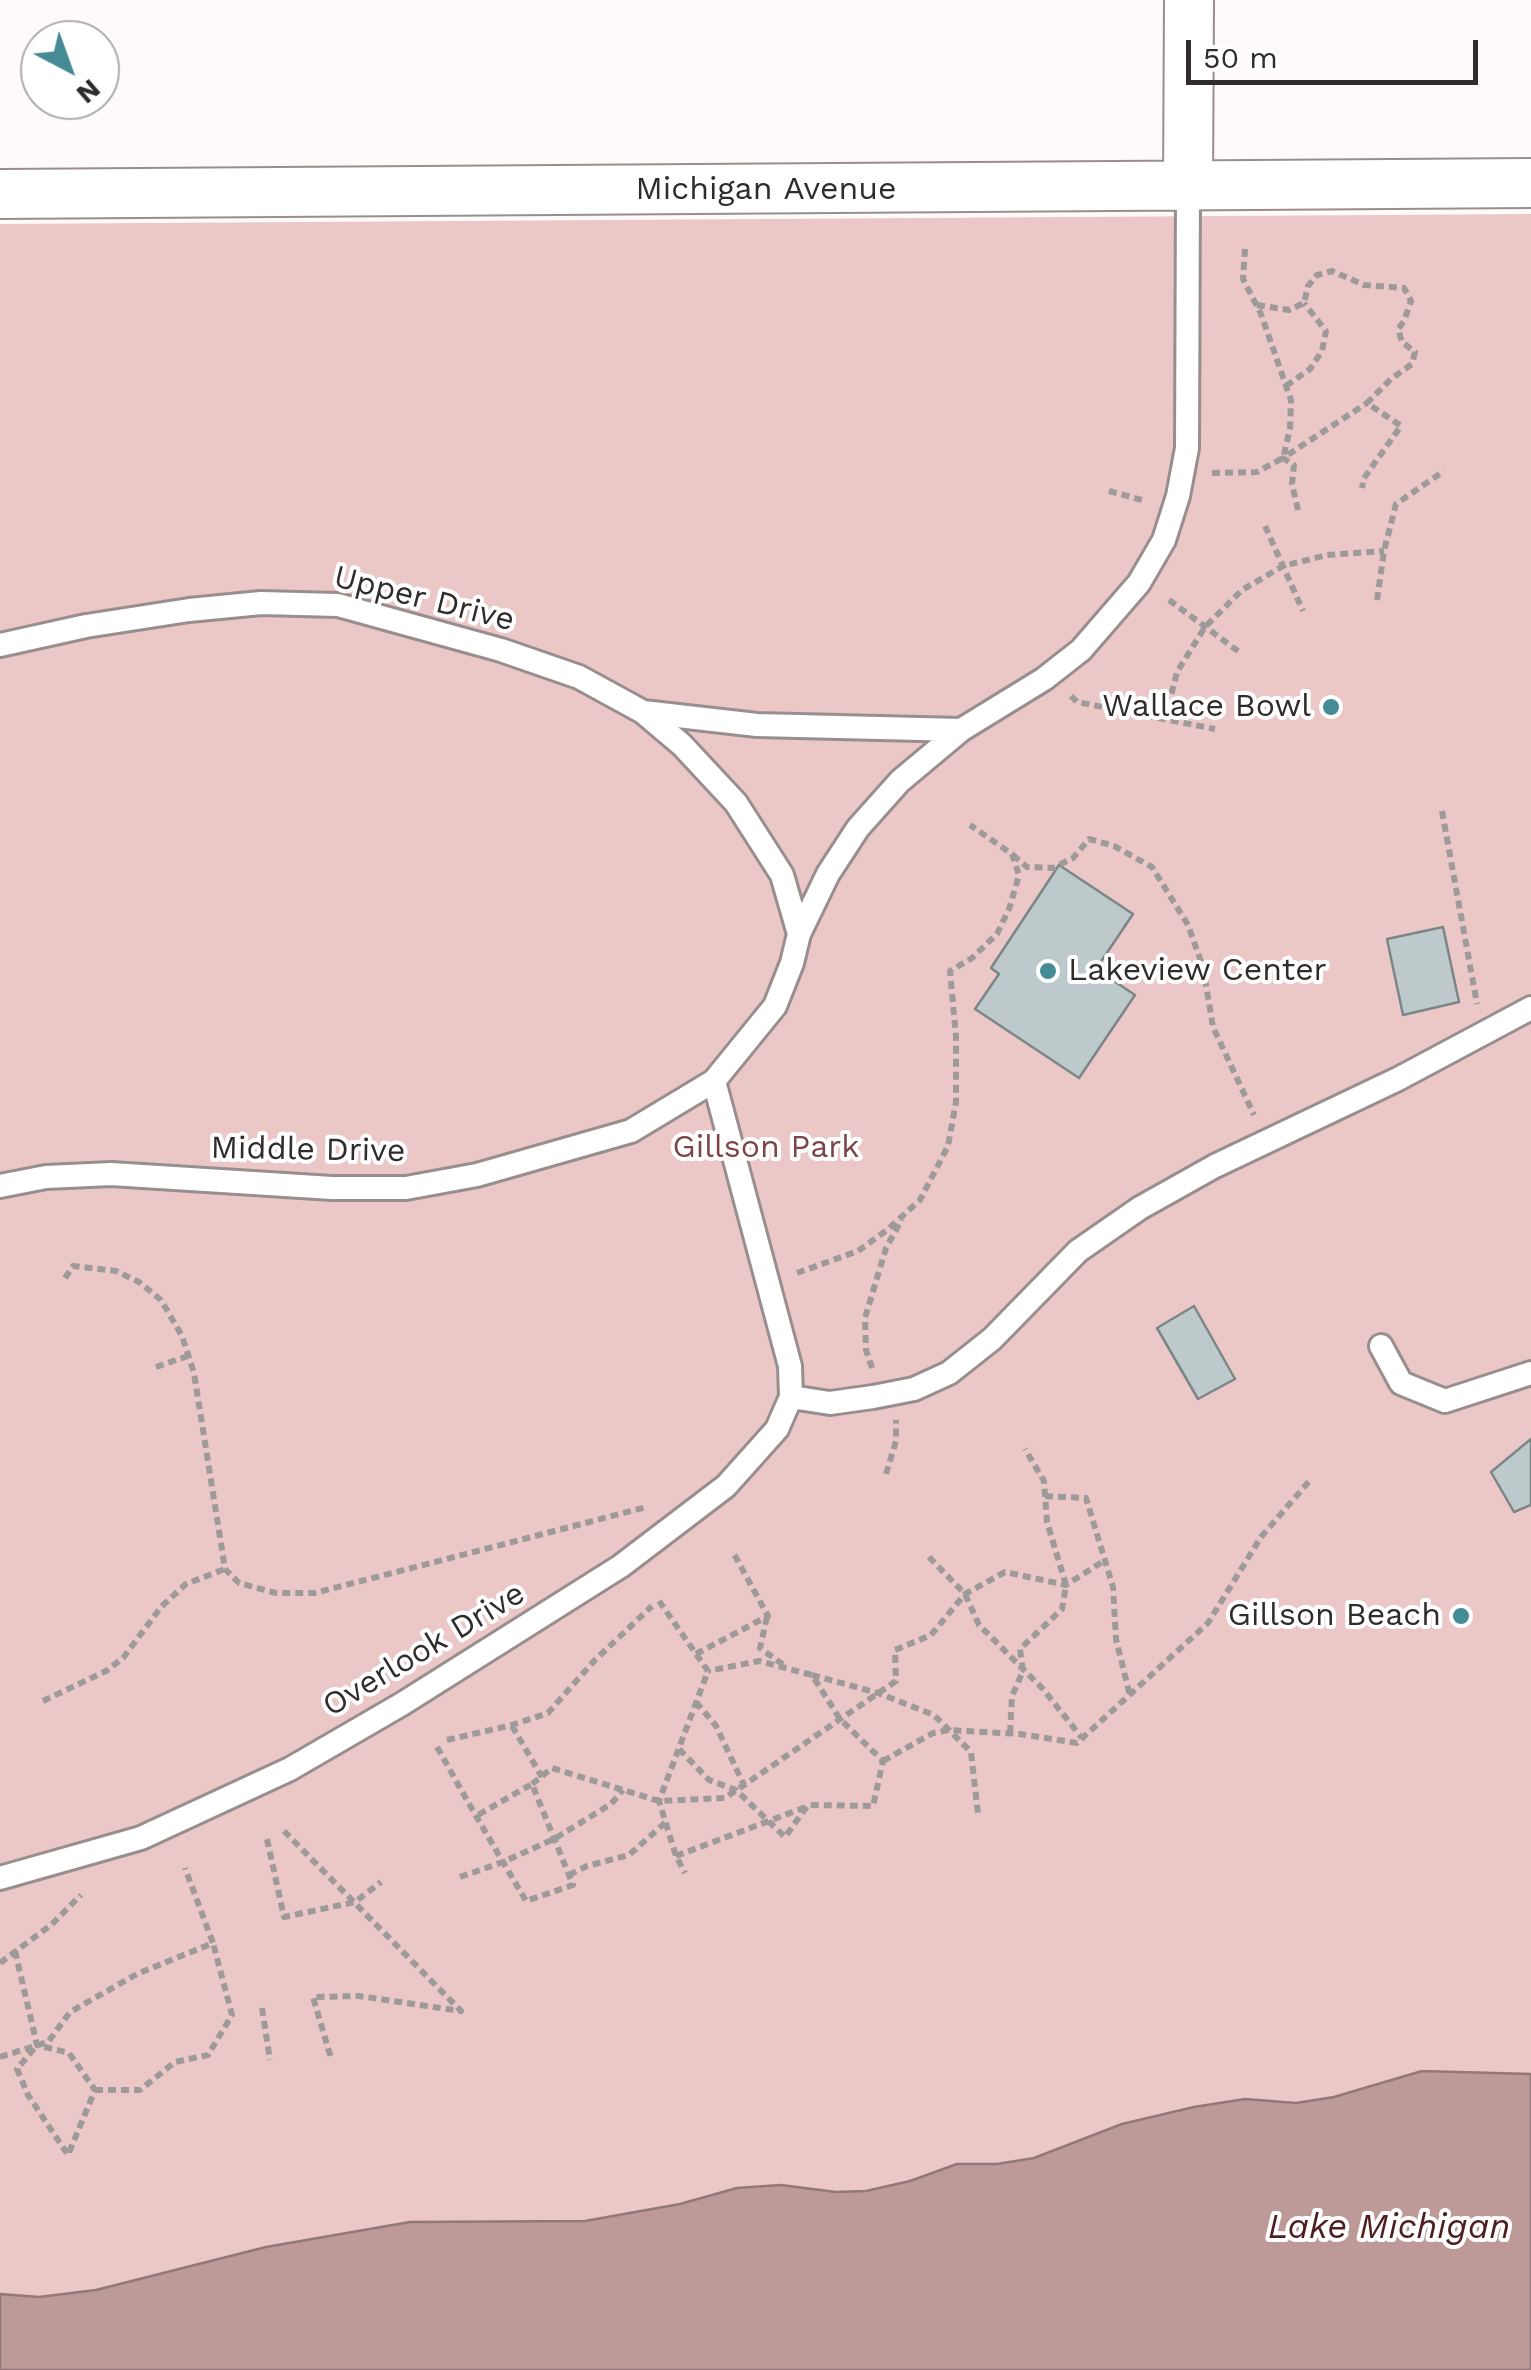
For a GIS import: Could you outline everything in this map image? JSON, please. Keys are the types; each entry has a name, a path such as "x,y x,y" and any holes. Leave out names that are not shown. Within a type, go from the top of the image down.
{"street":[{"path":"1188,187 1189,0"},
{"name":"Michigan Avenue","path":"0,194 1531,183"}],"lane":[{"path":"1188,187 1188,448 1164,540 1140,583 1114,616 1056,669 960,730 900,781 858,828 828,874 799,934 774,1006 714,1081 790,1366 791,1397 830,1403 914,1389 948,1373 992,1339 1078,1252 1140,1208 1531,1008"},
{"name":"Upper Drive","path":"0,645 86,626 189,610 260,603 338,605 500,650 563,672 643,712"},
{"path":"643,712 757,725 960,730"},
{"path":"643,712 682,745 736,803 782,875 799,934"},
{"name":"Middle Drive","path":"0,1186 46,1178 111,1174 332,1188 406,1188 477,1175 631,1131 714,1081"},
{"path":"1381,1346 1402,1383 1445,1401 1531,1373"},
{"name":"Overlook Drive","path":"0,1878 141,1838 290,1768 402,1704 622,1566 726,1486 777,1429 791,1397"}],"path":[{"path":"1244,249 1243,279 1291,400 1290,429 1282,458"},
{"path":"1182,474 1257,472 1367,403 1391,378 1412,364 1415,352 1402,342 1398,329 1411,301 1404,288 1364,285 1332,270 1318,275 1308,286 1304,303"},
{"path":"1256,306 1289,310 1304,303"},
{"path":"1286,386 1310,369 1322,352 1326,331 1304,303"},
{"path":"1362,488 1401,426 1367,403"},
{"path":"1282,458 1294,465 1292,484 1298,510"},
{"path":"1377,600 1396,504 1444,470"},
{"path":"1266,526 1303,611"},
{"path":"1165,720 1177,672 1205,627 1242,590 1283,566 1327,555 1384,551"},
{"path":"1169,600 1242,654"},
{"path":"1056,669 1066,692 1077,702 1215,729"},
{"path":"1442,811 1483,1035"},
{"path":"970,824 1027,867 1053,868 1073,858 1088,839 1114,846 1152,866 1188,925 1203,967 1213,1027 1236,1081 1269,1140"},
{"path":"768,1284 858,1251 920,1200 948,1146 953,1116 956,1037 950,972 997,934 1019,876 1012,854"},
{"path":"886,1474 896,1441 896,1415 881,1395 866,1350 864,1318 886,1248 904,1214"},
{"path":"65,1278 72,1266 116,1272 162,1300 194,1372 224,1569 239,1583 276,1593 314,1593 646,1507 688,1515"},
{"path":"156,1367 188,1356"},
{"path":"1010,1734 1012,1696 1023,1672 1020,1649 1062,1609 1066,1585 1047,1522 1044,1481 1026,1449"},
{"path":"676,1856 808,1805 873,1806 883,1761 933,1733 950,1730 1077,1742 1208,1624 1260,1537 1312,1478"},
{"path":"1045,1496 1086,1498 1113,1588 1116,1639 1130,1696"},
{"path":"734,1554 768,1616 760,1648 789,1668"},
{"path":"929,1557 965,1594 978,1625 1043,1689 1082,1738"},
{"path":"476,1816 552,1768 659,1801 725,1798 896,1681 895,1650 931,1635 965,1594 1004,1572 1066,1585 1105,1560"},
{"path":"42,1700 106,1671 123,1658 161,1607 186,1584 224,1569"},
{"path":"446,1740 512,1726 548,1712 595,1660 656,1603 708,1671"},
{"path":"696,1654 768,1616"},
{"path":"708,1671 759,1661 878,1693 934,1715 971,1752 978,1814"},
{"path":"685,1873 659,1801 708,1671"},
{"path":"812,1675 840,1719 883,1761"},
{"path":"696,1702 716,1726 744,1785"},
{"path":"512,1726 542,1776"},
{"path":"436,1747 526,1901 574,1885 532,1784"},
{"path":"678,1749 708,1780 736,1790 786,1836 808,1805"},
{"path":"460,1877 554,1838 611,1804 623,1790"},
{"path":"569,1875 629,1855 666,1822"},
{"path":"284,1830 461,2010 360,1996 314,1997 331,2058"},
{"path":"267,1839 284,1917 355,1902 381,1882"},
{"path":"96,2090 140,2090 175,2062 208,2055 232,2015 185,1868"},
{"path":"0,1963 51,1926 81,1895"},
{"path":"0,2057 48,2042 70,2012 137,1974 212,1943"},
{"path":"15,1952 37,2046"},
{"path":"262,2008 270,2060"},
{"path":"37,2046 69,2053 96,2090"},
{"path":"37,2046 17,2068 28,2095 68,2155 96,2090"}],"green space":[{"name":"Gillson Park","path":"1531,214 1531,2074 1422,2071 1334,2097 1296,2103 1245,2099 1194,2107 1122,2124 1034,2158 866,2191 836,2192 781,2185 737,2188 680,2204 585,2221 410,2222 266,2247 96,2290 39,2297 0,2294 0,224"}],"water":[{"name":"Lake Michigan","path":"1422,2071 1531,2074 1531,2370 0,2370 0,2294 39,2297 96,2290 266,2247 410,2222 585,2221 680,2204 737,2188 781,2185 836,2192 866,2191 957,2164 997,2164 1034,2158 1122,2124 1194,2107 1245,2099 1296,2103 1334,2097"}],"building":[{"name":"Lakeview Center","path":"1059,865 1133,914 1096,969 1135,995 1079,1078 975,1009 999,974 991,968"},
{"path":"1443,927 1459,1002 1403,1015 1387,939"},
{"path":"1194,1306 1235,1379 1198,1399 1157,1328"},
{"path":"1531,1439 1531,1505 1514,1512 1491,1472"}],"place":[{"name":"Wallace Bowl","path":"1331,707"},
{"name":"Lakeview Center","path":"1048,971"},
{"name":"Gillson Beach","path":"1461,1616"}]}
